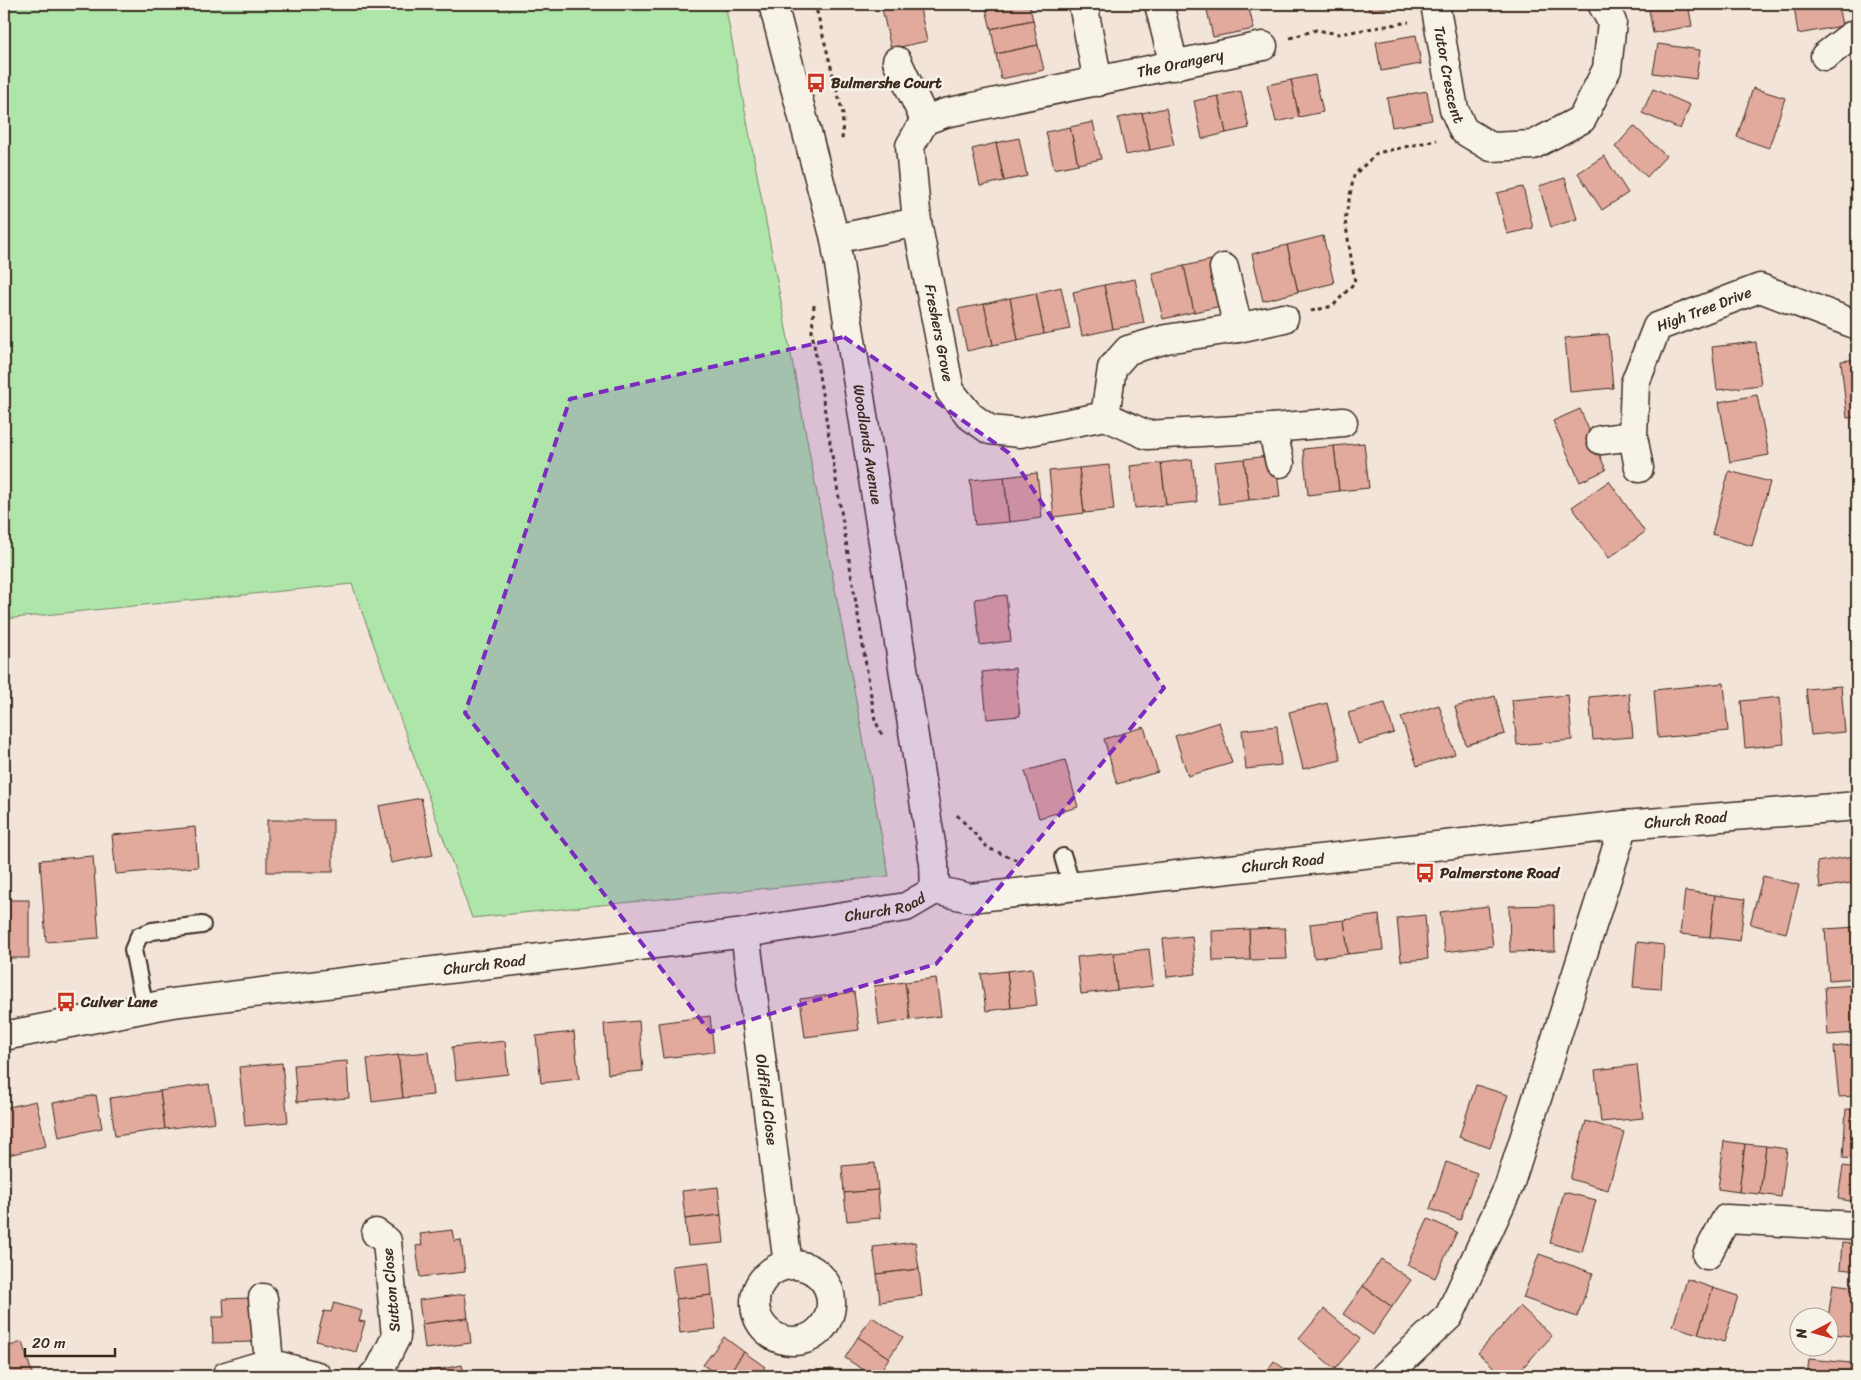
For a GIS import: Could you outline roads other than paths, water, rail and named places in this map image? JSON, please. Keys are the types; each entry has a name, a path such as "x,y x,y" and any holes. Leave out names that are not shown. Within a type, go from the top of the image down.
{"street":[{"name":"Woodlands Avenue","path":"773,4 835,239 934,864 934,890"},
{"path":"1083,4 1098,82"},
{"path":"1159,4 1174,66"},
{"name":"Tutor Crescent","path":"1436,10 1454,109 1463,130 1491,147 1533,145 1582,120 1607,70 1612,22 1602,4"},
{"path":"1825,56 1851,36 1857,36"},
{"name":"The Orangery","path":"925,120 945,113 1263,46"},
{"path":"835,239 917,222 910,146 925,120 897,61"},
{"name":"Freshers Grove","path":"917,222 950,391 970,416 990,430 1020,433 1105,416"},
{"path":"1224,268 1238,328"},
{"name":"High Tree Drive","path":"1639,468 1633,436 1635,383 1657,327 1760,288 1857,324"},
{"path":"1284,318 1166,340 1128,350 1112,368 1105,416 1147,435 1344,422"},
{"path":"1272,428 1280,463"},
{"path":"1601,440 1633,436"},
{"name":"Church Road","path":"4,1036 192,1000 745,933 906,907 934,890 970,898 1624,825 1857,806"},
{"path":"1385,1376 1449,1316 1509,1186 1624,825"},
{"name":"Oldfield Close","path":"745,933 788,1265"},
{"path":"1707,1255 1726,1219 1857,1226"},
{"name":"Sutton Close","path":"373,1376 379,1371 396,1337 387,1241 376,1233"},
{"path":"263,1298 269,1363"},
{"path":"226,1376 269,1363 317,1376"}],"lane":[{"path":"1064,856 1072,887"},
{"path":"145,1008 133,950 139,936 152,931 202,925"}],"place":[{"name":"Bulmershe Court","path":"816,83"},
{"name":"Palmerstone Road","path":"1425,873"},
{"name":"Culver Lane","path":"66,1002"}]}
